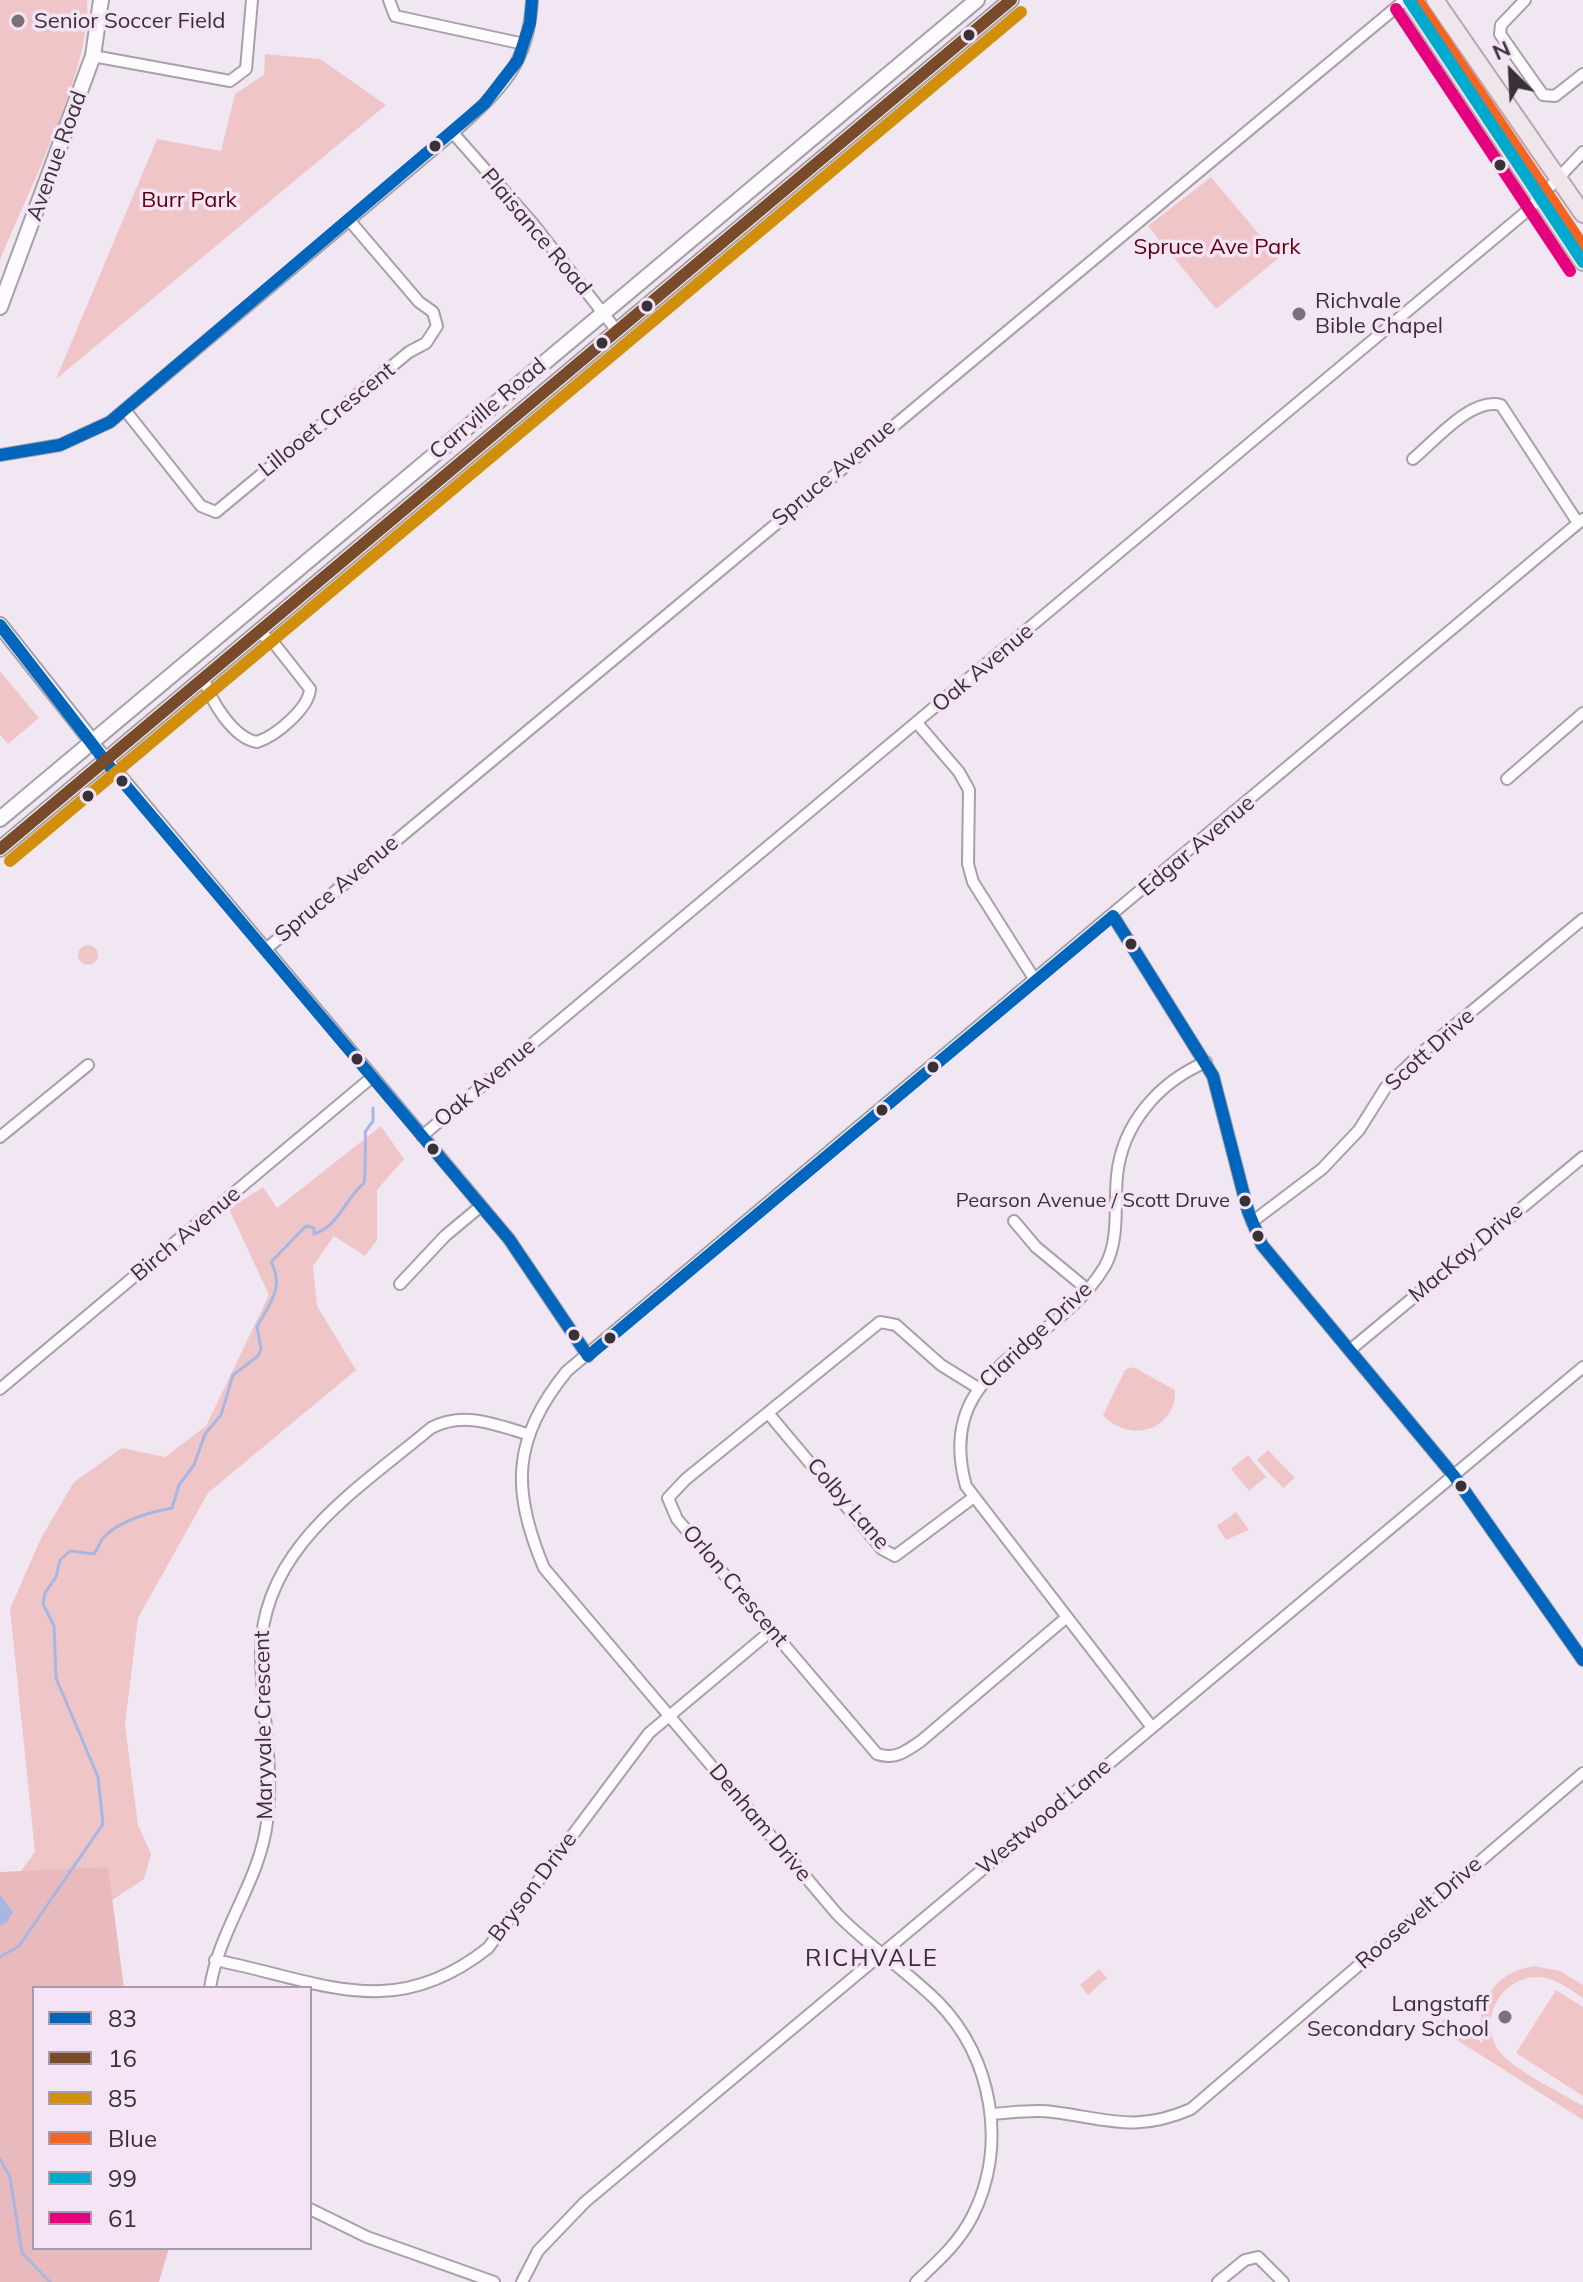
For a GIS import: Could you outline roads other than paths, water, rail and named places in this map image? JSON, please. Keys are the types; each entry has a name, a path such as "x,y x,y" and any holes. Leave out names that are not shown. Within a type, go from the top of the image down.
{"main road":[{"name":"Avenue Road","path":"0,307 93,56 101,0"},
{"name":"Carrville Road","path":"0,819 977,0"},
{"name":"Carrville Road","path":"0,849 1011,0"},
{"path":"1407,0 1583,262"},
{"path":"1435,0 1583,214"},
{"path":"329,543 345,560"},
{"path":"0,625 91,740"}],"street":[{"path":"93,56 230,81 246,69 252,0"},
{"path":"389,0 395,16 524,44"},
{"path":"0,455 78,439 125,410 453,133 504,86 517,66 532,0"},
{"name":"Spruce Avenue","path":"266,949 1407,0"},
{"path":"1525,0 1501,25 1500,34 1533,86 1543,95 1555,96 1583,74"},
{"name":"Plaisance Road","path":"453,133 534,225 617,331"},
{"name":"Oak Avenue","path":"422,1136 1541,198 1583,152"},
{"name":"Lillooet Crescent","path":"125,410 201,506 216,512 409,352 426,343 437,326 433,312 419,302 349,220"},
{"path":"1413,459 1475,408 1492,402 1501,405 1580,521"},
{"name":"Edgar Avenue","path":"588,1356 1580,521"},
{"path":"204,678 210,698 244,738 257,742 271,734 308,701 310,689 273,642 258,632"},
{"path":"1507,779 1583,713"},
{"path":"917,723 959,772 969,790 968,864 973,882 1035,980"},
{"path":"91,740 106,762 509,1239 588,1356"},
{"path":"1113,916 1206,1062 1252,1222 1262,1245 1454,1476 1583,1660"},
{"name":"Scott Drive","path":"1252,1222 1322,1169 1359,1130 1386,1087 1419,1055 1583,919"},
{"name":"Claridge Drive","path":"1151,1726 974,1497 960,1467 959,1440 962,1418 978,1388 1088,1290 1107,1263 1117,1212 1120,1159 1131,1125 1154,1097 1176,1078 1206,1062"},
{"path":"0,1137 88,1065"},
{"name":"Birch Avenue","path":"0,1389 371,1078"},
{"name":"MacKay Drive","path":"1350,1350 1583,1157"},
{"path":"400,1284 437,1243 481,1206"},
{"path":"1014,1221 1036,1247 1088,1290"},
{"name":"Orlon Crescent","path":"978,1388 941,1365 896,1325 880,1322 668,1498 677,1519 877,1754 894,1757 921,1741 1067,1617"},
{"name":"Denham Drive","path":"588,1356 567,1371 549,1393 527,1434 522,1477 525,1523 544,1568 837,1914 864,1941 883,1952 939,2003 969,2040 983,2076 991,2114 991,2163 982,2197 945,2257 916,2282"},
{"name":"Westwood Lane","path":"522,2282 538,2251 585,2202 1583,1366"},
{"name":"Colby Lane","path":"768,1413 882,1549 895,1556 974,1497"},
{"name":"Maryvale Crescent","path":"210,1986 215,1960 265,1840 268,1799 261,1625 283,1567 313,1527 431,1428 446,1420 460,1419 527,1434"},
{"name":"Bryson Drive","path":"215,1960 335,1988 363,1991 406,1990 445,1977 488,1948 649,1733 772,1630"},
{"name":"Roosevelt Drive","path":"991,2114 1051,2112 1101,2122 1141,2123 1166,2120 1191,2109 1583,1773"},
{"path":"312,2210 367,2237 468,2278 494,2282"},
{"path":"1218,2282 1245,2260 1258,2257 1283,2282"}],"water":[{"path":"0,1895 13,1912 7,1922 0,1926"}],"waterway":[{"path":"0,1957 19,1946 103,1824 98,1777 56,1678 54,1626 43,1604 45,1593 56,1577 60,1560 70,1551 94,1554 104,1537 118,1526 145,1514 172,1508 179,1485 194,1465 205,1434 221,1415 233,1375 258,1356 261,1349 257,1327 276,1288 271,1262 306,1226 314,1228 314,1234 330,1225 364,1183 365,1132 373,1121 373,1108"},
{"path":"0,2159 10,2177 22,2253 50,2282"}],"place":[{"name":"Senior Soccer Field","path":"18,21"},
{"name":"Richvale Bible Chapel","path":"1299,314"},
{"name":"Pearson Avenue / Scott Druve","path":"1245,1201"},
{"name":"Langstaff Secondary School","path":"1505,2017"}],"district":[{"name":"RICHVALE","path":"872,1959"}],"park label":[{"name":"Burr Park","path":"189,200"},
{"name":"Spruce Ave Park","path":"1217,247"}]}
